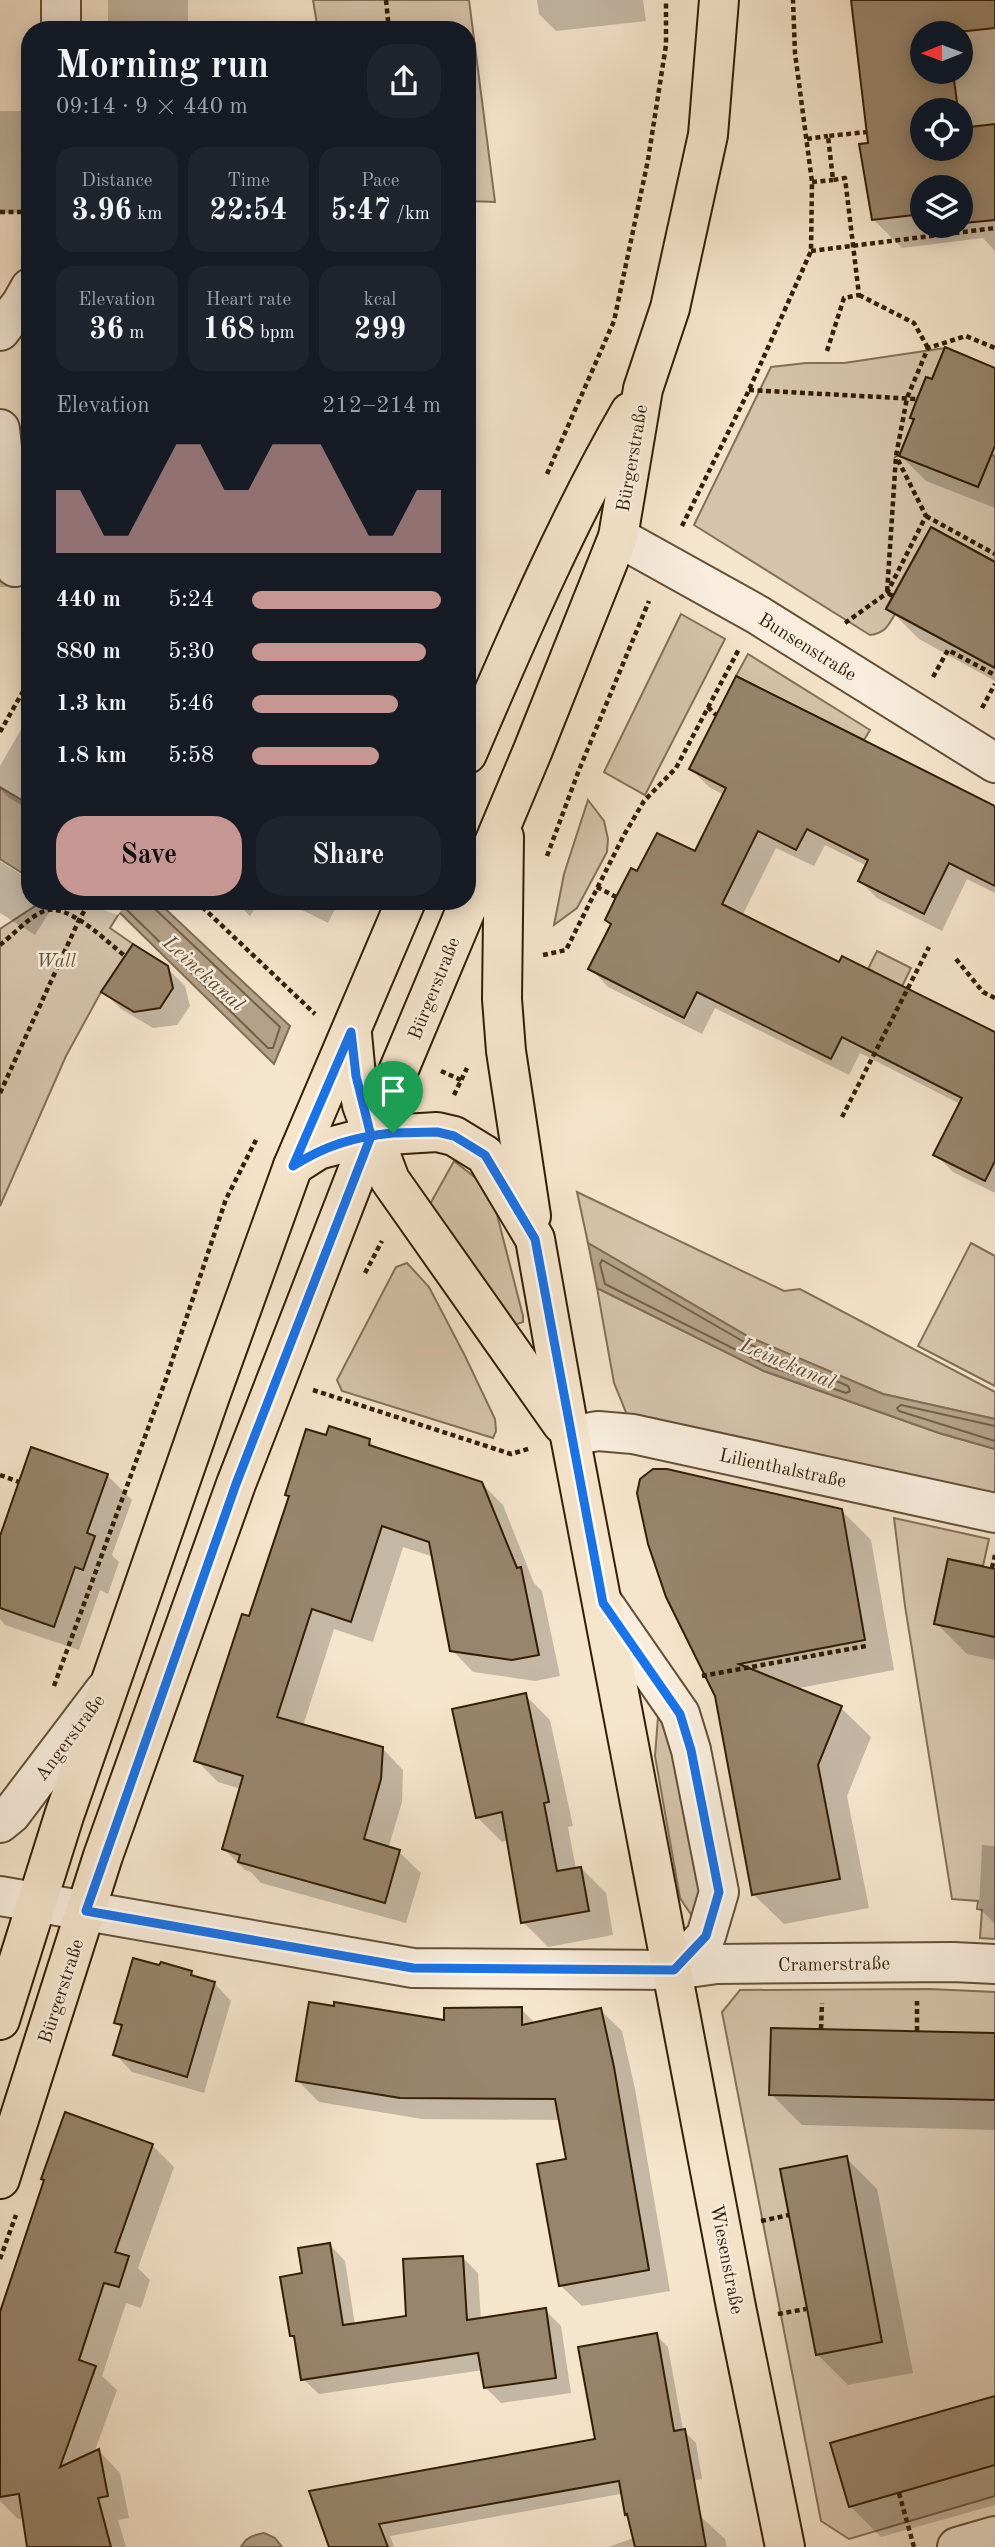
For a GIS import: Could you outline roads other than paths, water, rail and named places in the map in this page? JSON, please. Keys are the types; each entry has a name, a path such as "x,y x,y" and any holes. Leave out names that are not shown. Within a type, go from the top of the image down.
{"main road":[{"name":"Bürgerstraße","path":"476,883 618,537 643,389 670,308 708,135 719,0"},
{"name":"Bürgerstraße","path":"476,733 520,632 597,469 643,389"},
{"path":"503,818 502,999 506,1051 535,1239"},
{"path":"1,2013 64,1815 209,1396 293,1166 335,1025 401,910"},
{"name":"Bürgerstraße","path":"0,2179 86,1911 241,1471 371,1136 465,910"},
{"path":"335,1025 356,1076 371,1136 390,1180 570,1436"},
{"name":"Wiesenstraße","path":"293,1166 318,1150 371,1136 437,1132 454,1136 485,1155 535,1239 736,2307 785,2547"}],"street":[{"path":"61,0 61,21"},
{"path":"0,331 21,304"},
{"path":"0,429 15,567"},
{"name":"Bunsenstraße","path":"618,537 758,615 995,763"},
{"name":"Lilienthalstraße","path":"570,1436 598,1431 633,1434 995,1513"},
{"name":"Wiesenstraße","path":"603,1603 680,1714 691,1750 719,1892 706,1936 674,1970"},
{"name":"Angerstraße","path":"0,1823 11,1814 110,1683"},
{"path":"0,1896 413,1968 674,1970"},
{"name":"Cramerstraße","path":"674,1970 717,1964 995,1964"},
{"path":"957,2547 995,2536"}],"water":[{"path":"0,787 21,800 21,872 0,859"},
{"name":"Leinekanal","path":"110,910 167,910 290,1026 274,1064 120,913"},
{"name":"Leinekanal","path":"588,1243 749,1337 883,1394 995,1419 995,1449 939,1433 764,1371 597,1288"},
{"path":"264,2533 275,2538 282,2547 241,2547 251,2537"}],"park label":[{"name":"Wall","path":"56,960"}]}
